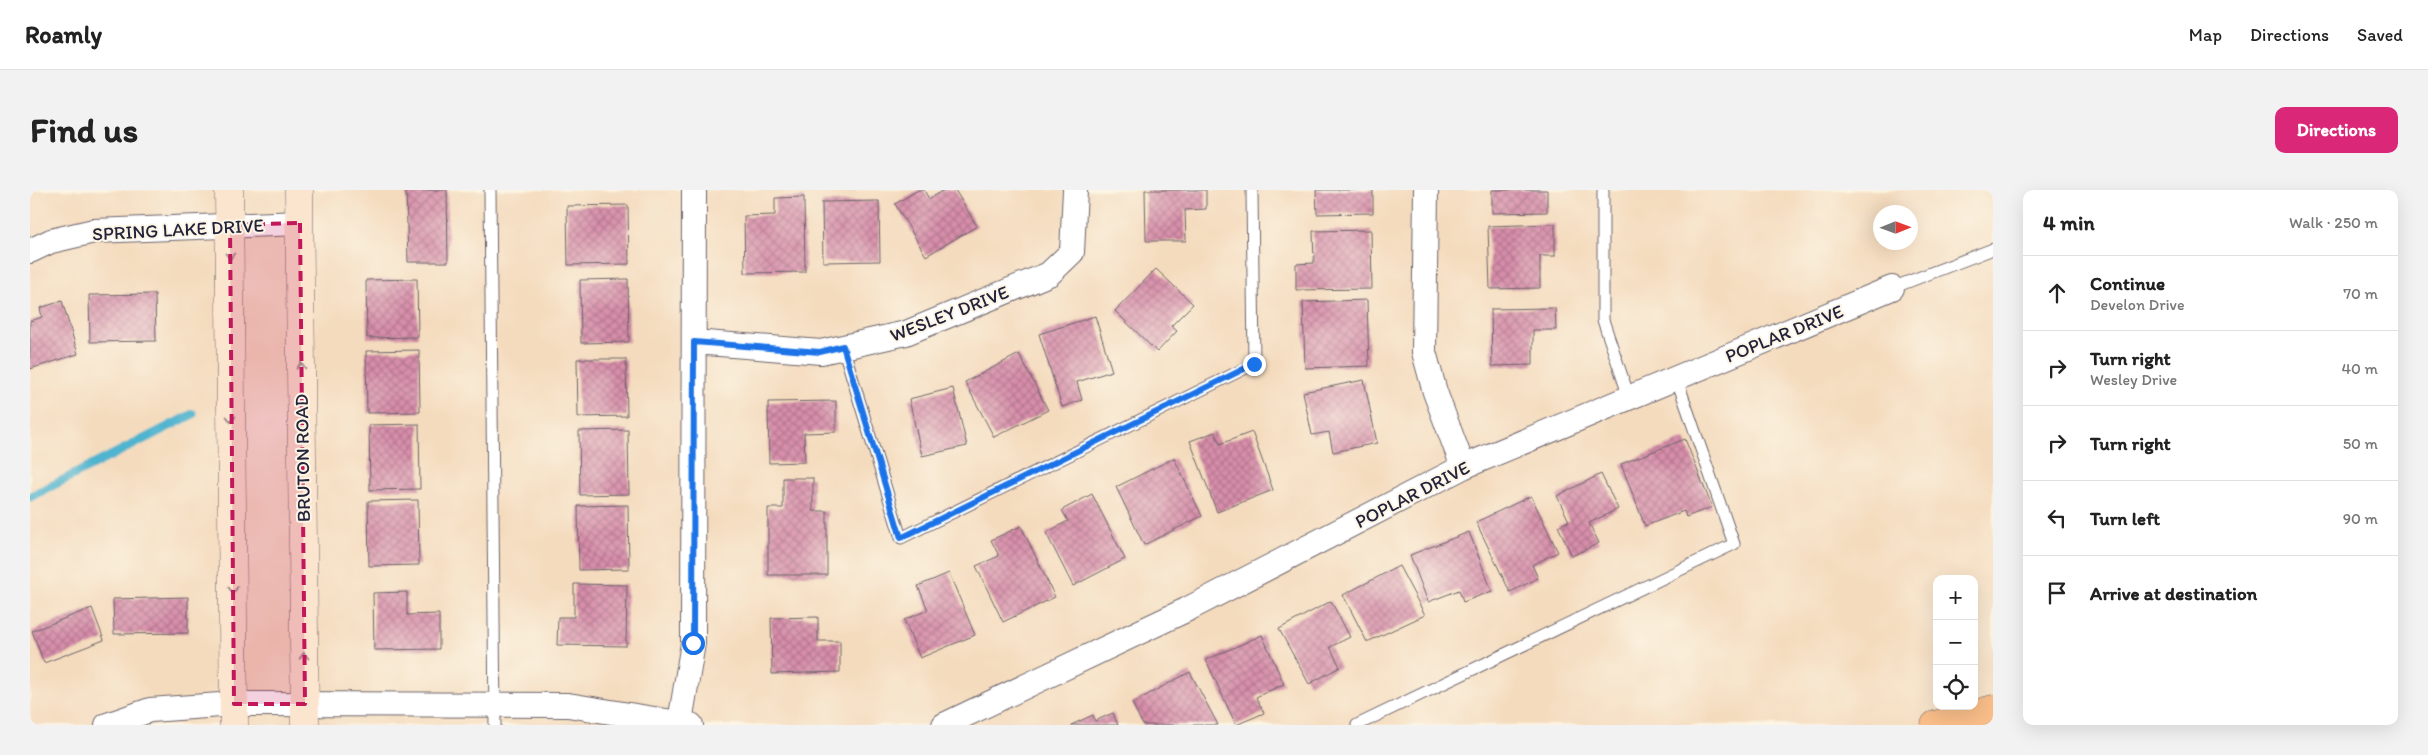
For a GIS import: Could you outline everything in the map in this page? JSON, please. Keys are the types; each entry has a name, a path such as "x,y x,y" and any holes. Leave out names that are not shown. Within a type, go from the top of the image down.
{"highway":[{"path":"1935,725 1993,709"}],"main road":[{"path":"229,190 234,714"},
{"name":"BRUTON ROAD","path":"299,190 305,715"}],"street":[{"path":"107,725 150,710 234,714 494,715 568,705 685,724 693,643 694,190"},
{"name":"WESLEY DRIVE","path":"694,342 820,352 906,333 1050,274 1072,252 1075,190"},
{"path":"1426,190 1424,352 1435,392 1463,467"},
{"name":"SPRING LAKE DRIVE","path":"30,251 51,241 94,231 230,224 300,223"},
{"name":"POPLAR DRIVE","path":"944,725 1188,609 1463,467 1892,288"}],"lane":[{"path":"490,190 494,715"},
{"path":"843,346 901,538 1254,364 1252,190"},
{"path":"1603,190 1603,320 1629,397"},
{"path":"1892,288 1993,249"},
{"path":"1357,725 1734,544 1676,377"}],"highlighted area":[{"path":"300,223 305,704 234,704 230,225"}],"building":[{"path":"406,190 447,190 448,262 408,262"},
{"path":"918,190 924,190 929,199 944,190 955,190 977,226 926,256 895,204"},
{"path":"1145,190 1206,190 1206,209 1185,210 1186,241 1146,241"},
{"path":"1316,190 1373,190 1373,213 1317,214"},
{"path":"1492,190 1547,190 1547,212 1492,213"},
{"path":"804,197 805,272 745,273 744,216 775,215 775,198"},
{"path":"879,201 880,261 823,262 822,202"},
{"path":"628,205 629,264 568,265 567,206"},
{"path":"1555,224 1555,256 1540,256 1540,288 1490,289 1488,226"},
{"path":"1371,230 1372,289 1296,290 1296,264 1314,263 1313,231"},
{"path":"1156,269 1193,304 1171,326 1177,331 1157,352 1115,311"},
{"path":"417,279 418,337 367,338 366,280"},
{"path":"628,279 629,342 581,343 580,280"},
{"path":"155,294 156,341 90,342 89,295"},
{"path":"1367,300 1369,366 1305,368 1303,302"},
{"path":"62,301 78,354 30,369 30,321 42,317 40,308"},
{"path":"1555,308 1556,330 1533,330 1533,365 1492,366 1491,309"},
{"path":"1095,316 1112,371 1077,382 1082,400 1062,407 1039,334"},
{"path":"419,350 420,412 367,413 366,351"},
{"path":"1019,354 1048,410 994,437 965,382"},
{"path":"577,359 626,359 627,416 578,417"},
{"path":"1364,380 1377,443 1333,452 1329,432 1312,435 1303,392"},
{"path":"953,388 967,446 922,456 909,399"},
{"path":"836,401 836,432 804,433 805,462 769,463 768,402"},
{"path":"419,424 420,489 370,490 369,425"},
{"path":"628,430 629,494 580,495 579,431"},
{"path":"1215,432 1220,444 1252,432 1273,490 1217,512 1190,441"},
{"path":"1685,439 1712,507 1686,517 1684,511 1645,526 1621,464"},
{"path":"1174,458 1202,516 1144,545 1116,487"},
{"path":"1601,474 1618,509 1589,523 1599,543 1572,556 1558,526 1569,521 1557,496"},
{"path":"783,478 813,478 813,511 827,511 827,575 768,575 768,508 783,508"},
{"path":"1092,494 1125,559 1073,586 1046,533 1068,521 1062,510"},
{"path":"1531,496 1558,552 1532,565 1538,578 1510,592 1476,522"},
{"path":"418,500 419,565 369,566 368,501"},
{"path":"628,505 629,569 579,570 578,506"},
{"path":"1021,526 1055,597 1003,622 976,566 999,556 991,540"},
{"path":"1469,532 1492,591 1463,602 1459,590 1428,602 1410,555"},
{"path":"1399,566 1425,615 1367,642 1343,595"},
{"path":"949,573 975,635 920,658 904,620 928,610 918,586"},
{"path":"574,584 627,585 626,646 557,645 558,617 574,617"},
{"path":"407,592 407,615 439,614 439,649 374,650 373,593"},
{"path":"188,597 188,633 114,634 113,599"},
{"path":"1331,601 1350,637 1330,647 1340,667 1309,684 1279,629"},
{"path":"92,608 104,640 44,663 32,631"},
{"path":"818,617 818,641 840,641 840,672 772,674 771,618"},
{"path":"1262,635 1284,684 1256,697 1264,713 1236,725 1206,660"},
{"path":"1190,672 1218,725 1143,725 1132,703"},
{"path":"1113,713 1118,725 1071,725 1093,715 1095,721"}],"waterway":[{"path":"30,497 193,414"}],"route":[{"path":"693,643 694,342 820,352 843,346 901,538 1254,364"}]}
